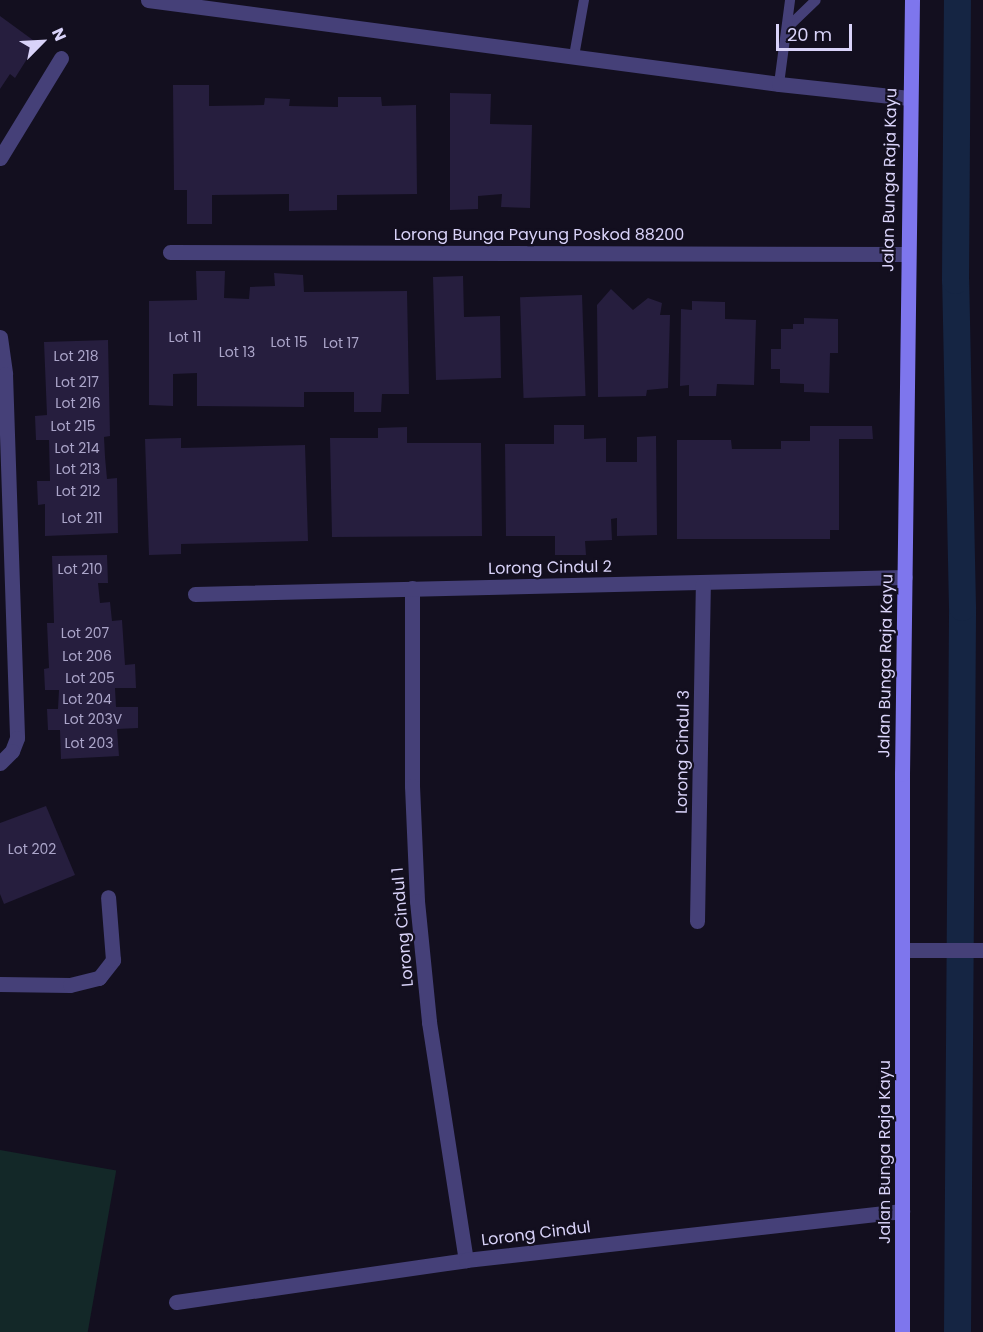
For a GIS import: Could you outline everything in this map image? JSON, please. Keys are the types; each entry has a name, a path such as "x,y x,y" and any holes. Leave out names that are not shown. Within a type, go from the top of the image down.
{"street":[{"path":"148,0 779,84 909,98"},
{"name":"Jalan Bunga Raja Kayu","path":"902,1332 907,254 912,0"},
{"path":"0,158 61,58"},
{"name":"Lorong Bunga Payung Poskod 88200","path":"170,252 907,254"},
{"path":"0,337 6,375 17,738 12,752 0,763"},
{"name":"Lorong Cindul 2","path":"195,594 703,584 905,577"},
{"name":"Lorong Cindul 3","path":"697,921 703,584"},
{"name":"Lorong Cindul 1","path":"412,588 412,786 417,901 429,1022 466,1260"},
{"path":"0,984 70,985 99,978 113,960 108,897"},
{"path":"904,950 983,950"},
{"name":"Lorong Cindul","path":"176,1302 466,1260 902,1211"}],"lane":[{"path":"574,56 584,0"},
{"path":"779,84 789,26 790,0"},
{"path":"789,26 816,0"}],"green space":[{"path":"0,1150 116,1170 88,1332 0,1332"}],"building":[{"path":"0,16 37,43 15,78 10,74 0,89"},
{"path":"173,85 209,85 209,106 264,105 265,98 290,99 289,106 338,107 338,97 381,97 382,106 416,105 417,194 337,195 337,210 289,211 289,194 212,195 212,224 187,224 187,190 174,190"},
{"path":"450,93 491,94 490,124 532,125 530,208 501,207 502,194 478,196 478,209 450,210"},
{"path":"196,271 225,271 224,298 249,299 250,287 275,286 274,273 303,275 304,292 407,291 409,394 382,394 381,412 354,412 354,392 304,392 304,407 197,406 197,373 173,374 173,406 149,405 149,301 197,300"},
{"path":"463,276 464,317 500,316 501,378 436,380 433,277"},
{"path":"611,289 633,310 648,298 662,303 660,315 670,315 668,388 647,390 646,396 598,397 597,305"},
{"path":"582,295 586,396 524,398 520,297"},
{"path":"692,301 725,302 725,319 756,320 754,385 717,384 716,396 689,396 689,385 680,386 681,309 692,310"},
{"path":"804,318 838,319 838,353 830,353 829,393 804,392 804,384 780,383 780,369 771,369 771,349 781,349 781,329 793,329 793,324 804,324"},
{"path":"108,340 110,436 104,437 105,457 107,479 117,478 118,533 45,536 45,504 38,505 37,481 50,481 49,440 36,440 35,416 47,415 44,342"},
{"path":"554,425 584,425 584,439 606,438 606,462 637,462 637,437 656,436 657,535 617,536 617,518 611,519 612,540 585,541 586,555 555,555 555,536 506,536 505,444 554,444"},
{"path":"810,426 872,426 873,439 839,439 839,530 830,530 830,539 677,539 677,440 731,440 732,449 781,449 781,441 810,441"},
{"path":"407,427 407,443 481,443 482,536 332,537 330,438 378,438 378,428"},
{"path":"181,438 181,448 305,445 308,541 181,544 181,554 149,555 145,439"},
{"path":"107,555 108,583 98,583 100,603 110,602 112,621 122,620 125,665 135,664 136,688 115,688 116,707 138,707 138,728 117,729 119,756 61,759 60,730 48,730 47,709 58,709 59,690 45,690 44,669 49,668 47,623 54,623 52,556"},
{"path":"46,806 75,875 4,904 0,894 0,823"}],"waterway":[{"path":"957,0 955,280 962,607 957,1332"}]}
